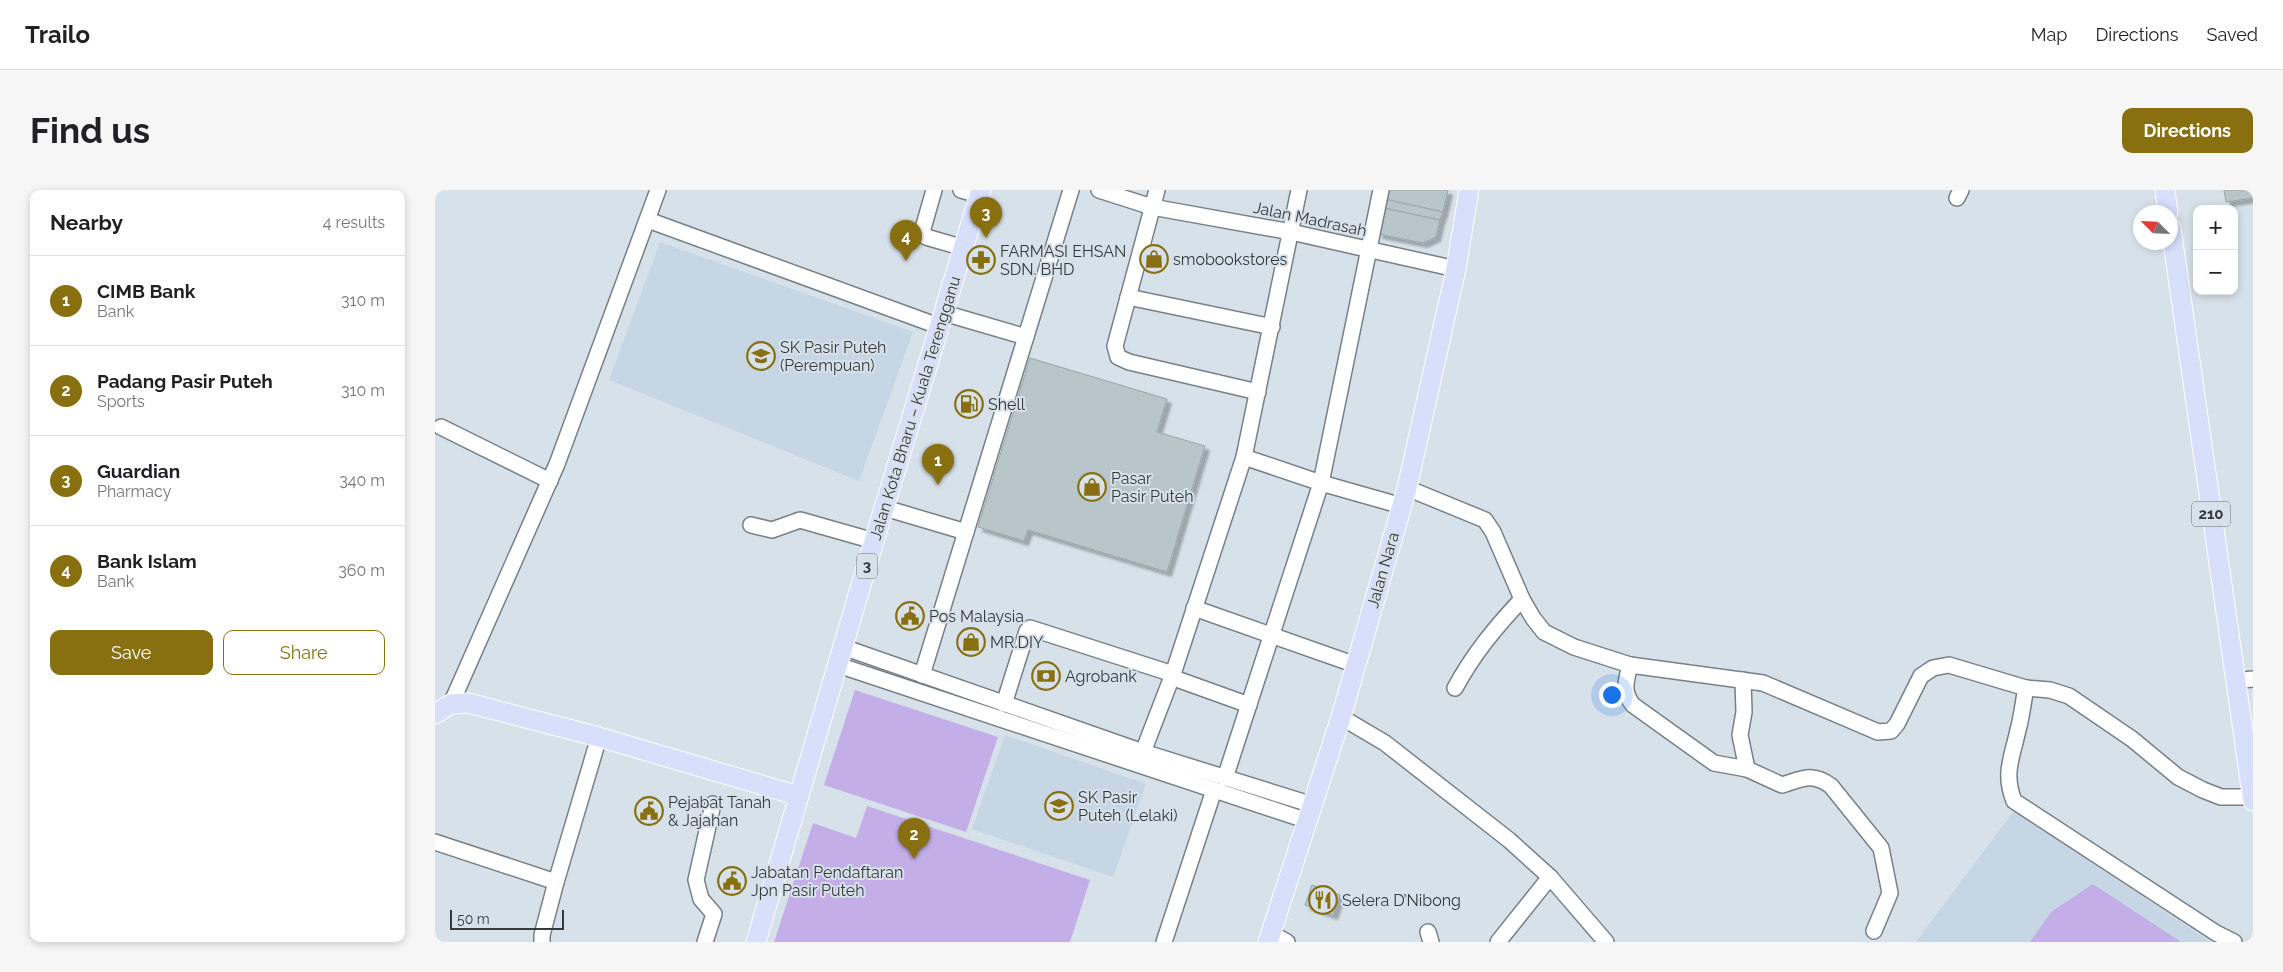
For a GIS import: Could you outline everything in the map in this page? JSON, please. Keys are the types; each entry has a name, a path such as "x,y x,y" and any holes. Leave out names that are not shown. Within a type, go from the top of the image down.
{"main road":[{"name":"Jalan Nara","path":"1275,939 1310,813 1341,717 1404,497 1456,269 1469,190"},
{"path":"2165,190 2167,205"},
{"name":"Jalan Kota Bharu – Kuala Terengganu","path":"756,942 874,541 964,248 974,192"},
{"name":"210","path":"2175,250 2244,680 2253,801"},
{"path":"443,709 468,703 599,737 799,796"}],"street":[{"path":"443,709 550,481 605,340 659,190"},
{"path":"934,190 923,232 926,237 964,248"},
{"path":"922,675 1071,190"},
{"name":"Jalan Madrasah","path":"1099,190 1152,207 1291,232 1456,269"},
{"path":"1157,190 1115,346 1118,357 1129,362 1258,392"},
{"path":"1143,752 1172,676 1244,457 1299,190"},
{"path":"1225,778 1321,484 1381,190"},
{"path":"647,220 943,320 1026,337"},
{"path":"1128,298 1272,327"},
{"path":"441,426 550,481"},
{"path":"1244,457 1321,484 1404,497 1485,520 1493,532 1522,599 1533,618 1544,632 1574,647 1630,665 1763,683 1780,688 1878,732 1891,731 1897,724 1921,676 1933,668 1949,665 2026,688 2050,690 2069,696 2132,739 2178,777 2221,798 2253,797"},
{"path":"885,508 966,532"},
{"path":"751,525 772,530 799,520 874,541"},
{"path":"1455,688 1470,660 1486,638 1522,599"},
{"path":"1194,608 1356,665"},
{"path":"1003,704 1029,628 1172,676 1249,705"},
{"path":"843,647 1003,704 1225,778 1310,813"},
{"path":"838,665 1214,790 1310,813"},
{"path":"1630,665 1625,687 1626,697 1633,705 1714,763 1747,769 1782,785 1806,776 1824,781 1831,786 1881,848 1890,893 1874,931"},
{"path":"1743,680 1744,712 1740,735 1747,769"},
{"path":"2026,688 2019,728 2008,767 2007,785 2014,801 2216,933 2234,942"},
{"path":"1341,717 1385,743 1509,840 1550,878 1606,942"},
{"path":"542,942 542,935 556,882 599,737"},
{"path":"1163,942 1214,790"},
{"path":"705,942 714,914 701,899 696,880 713,804"},
{"path":"435,842 556,882"},
{"path":"1498,942 1550,878"}],"shaded area":[{"name":"SK Pasir Puteh (Perempuan)","path":"660,242 913,332 859,481 609,380"},
{"path":"855,690 998,737 966,832 824,785"},
{"name":"SK Pasir Puteh (Lelaki)","path":"1005,735 1146,784 1113,877 972,829"},
{"path":"867,806 1090,880 1070,942 774,942 813,823 856,838"},
{"path":"2014,811 2211,942 1916,942"},
{"path":"2093,884 2181,942 2030,942 2051,912"}],"building":[{"path":"1386,190 1448,190 1443,212 1384,199"},
{"path":"2224,190 2253,190 2253,198 2226,202"},
{"path":"1384,199 1443,212 1440,220 1383,208"},
{"path":"1383,208 1440,220 1436,237 1423,243 1378,234"},
{"name":"Pasar Pasir Puteh","path":"1030,358 1167,399 1157,432 1205,446 1167,572 1028,530 1024,541 978,527"},
{"name":"Selera D’Nibong","path":"1312,885 1340,895 1333,915 1305,905"}],"place":[{"name":"Guardian","path":"986,238"},
{"name":"smobookstores","path":"1154,259"},
{"name":"FARMASI EHSAN SDN. BHD","path":"981,260"},
{"name":"Bank Islam","path":"906,261"},
{"name":"SK Pasir Puteh (Perempuan)","path":"761,356"},
{"name":"Shell","path":"969,404"},
{"name":"CIMB Bank","path":"938,485"},
{"name":"Pasar Pasir Puteh","path":"1092,487"},
{"name":"Pos Malaysia","path":"910,616"},
{"name":"MR.DIY","path":"971,642"},
{"name":"Agrobank","path":"1046,676"},
{"name":"SK Pasir Puteh (Lelaki)","path":"1059,806"},
{"name":"Pejabat Tanah & Jajahan","path":"649,811"},
{"name":"Padang Pasir Puteh","path":"914,859"},
{"name":"Jabatan Pendaftaran Jpn Pasir Puteh","path":"732,881"},
{"name":"Selera D’Nibong","path":"1323,900"}]}
